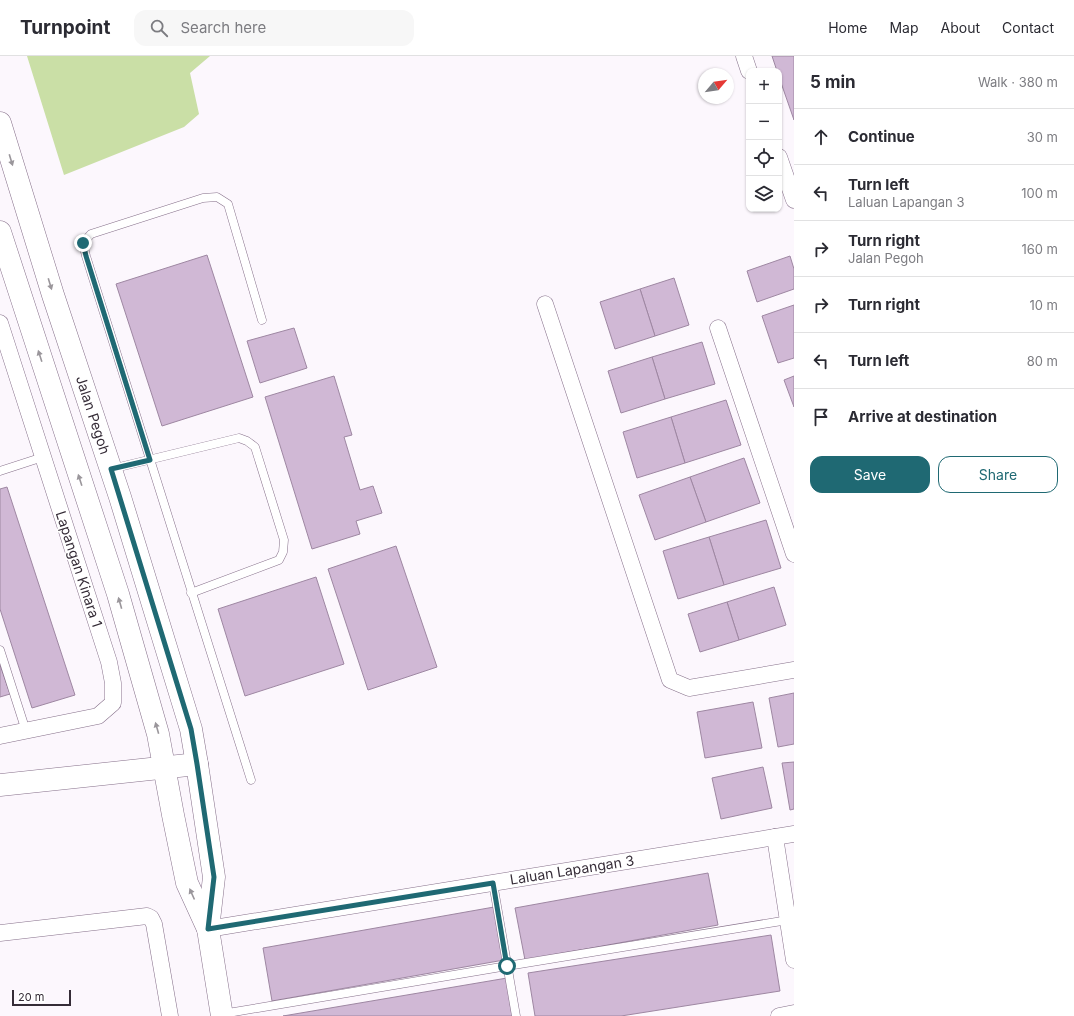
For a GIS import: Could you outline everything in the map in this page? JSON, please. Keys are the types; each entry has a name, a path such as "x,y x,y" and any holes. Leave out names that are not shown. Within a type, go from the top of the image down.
{"street":[{"path":"744,56 748,68"},
{"name":"Jalan Pegoh","path":"0,123 51,288 111,469 191,729 214,877 208,929 222,1015"},
{"path":"782,166 794,200"},
{"path":"0,232 118,594 158,734 173,815 188,883 208,929"},
{"path":"545,304 670,680 689,688 794,670"},
{"name":"Lapangan Kinara 1","path":"0,323 110,662 113,682 113,703 98,716 0,736"},
{"path":"718,328 794,554"},
{"path":"0,785 164,766 197,764"},
{"name":"Laluan Lapangan 3","path":"208,929 794,834"},
{"path":"775,837 794,960"},
{"path":"0,933 147,916 151,918 154,924 170,1016"},
{"path":"779,1016 794,1014"}],"lane":[{"path":"251,780 83,243 91,234 203,198 217,197 228,204 262,320"},
{"path":"111,469 239,438 247,441 255,447 284,540 284,552 279,560 192,593"},
{"path":"0,471 43,457"},
{"path":"0,650 26,731"},
{"path":"493,883 516,1016"},
{"path":"222,1015 788,920"}],"green space":[{"path":"27,56 210,56 190,73 199,114 184,127 64,175"}],"building":[{"path":"772,56 794,56 794,120 782,86 782,68 776,68"},
{"path":"207,255 253,397 162,426 116,284"},
{"path":"790,256 794,269 794,289 757,302 747,271"},
{"path":"674,278 689,325 655,336 640,289"},
{"path":"640,289 655,336 615,349 600,302"},
{"path":"794,305 794,358 778,363 762,316"},
{"path":"294,328 307,368 260,383 247,341"},
{"path":"702,342 715,384 665,399 652,357"},
{"path":"652,357 665,399 621,413 608,371"},
{"path":"334,376 352,435 344,437 360,490 373,486 382,513 356,521 360,534 312,549 265,397"},
{"path":"794,376 794,407 784,380"},
{"path":"726,400 741,445 685,463 671,417"},
{"path":"671,417 685,463 637,478 623,432"},
{"path":"744,458 760,503 706,522 690,477"},
{"path":"690,477 706,522 655,540 639,495"},
{"path":"7,487 75,695 32,708 0,609 0,489"},
{"path":"766,520 781,568 724,585 709,537"},
{"path":"709,537 724,585 678,599 663,551"},
{"path":"396,546 437,667 368,690 328,569"},
{"path":"316,577 344,664 245,696 218,609"},
{"path":"774,587 786,625 739,640 727,602"},
{"path":"727,602 739,640 700,652 688,614"},
{"path":"0,665 10,694 0,697"},
{"path":"794,693 794,744 778,747 769,698"},
{"path":"753,702 762,748 705,758 697,712"},
{"path":"794,762 794,809 790,810 782,763"},
{"path":"763,767 772,808 721,819 712,778"},
{"path":"708,873 718,925 525,960 515,908"},
{"path":"494,907 504,960 272,1001 263,948"},
{"path":"771,935 780,991 621,1016 535,1016 528,973"},
{"path":"507,978 514,1016 283,1016"}],"route":[{"path":"83,243 150,460 111,469 191,729 214,877 208,929 493,883 507,966"}]}
